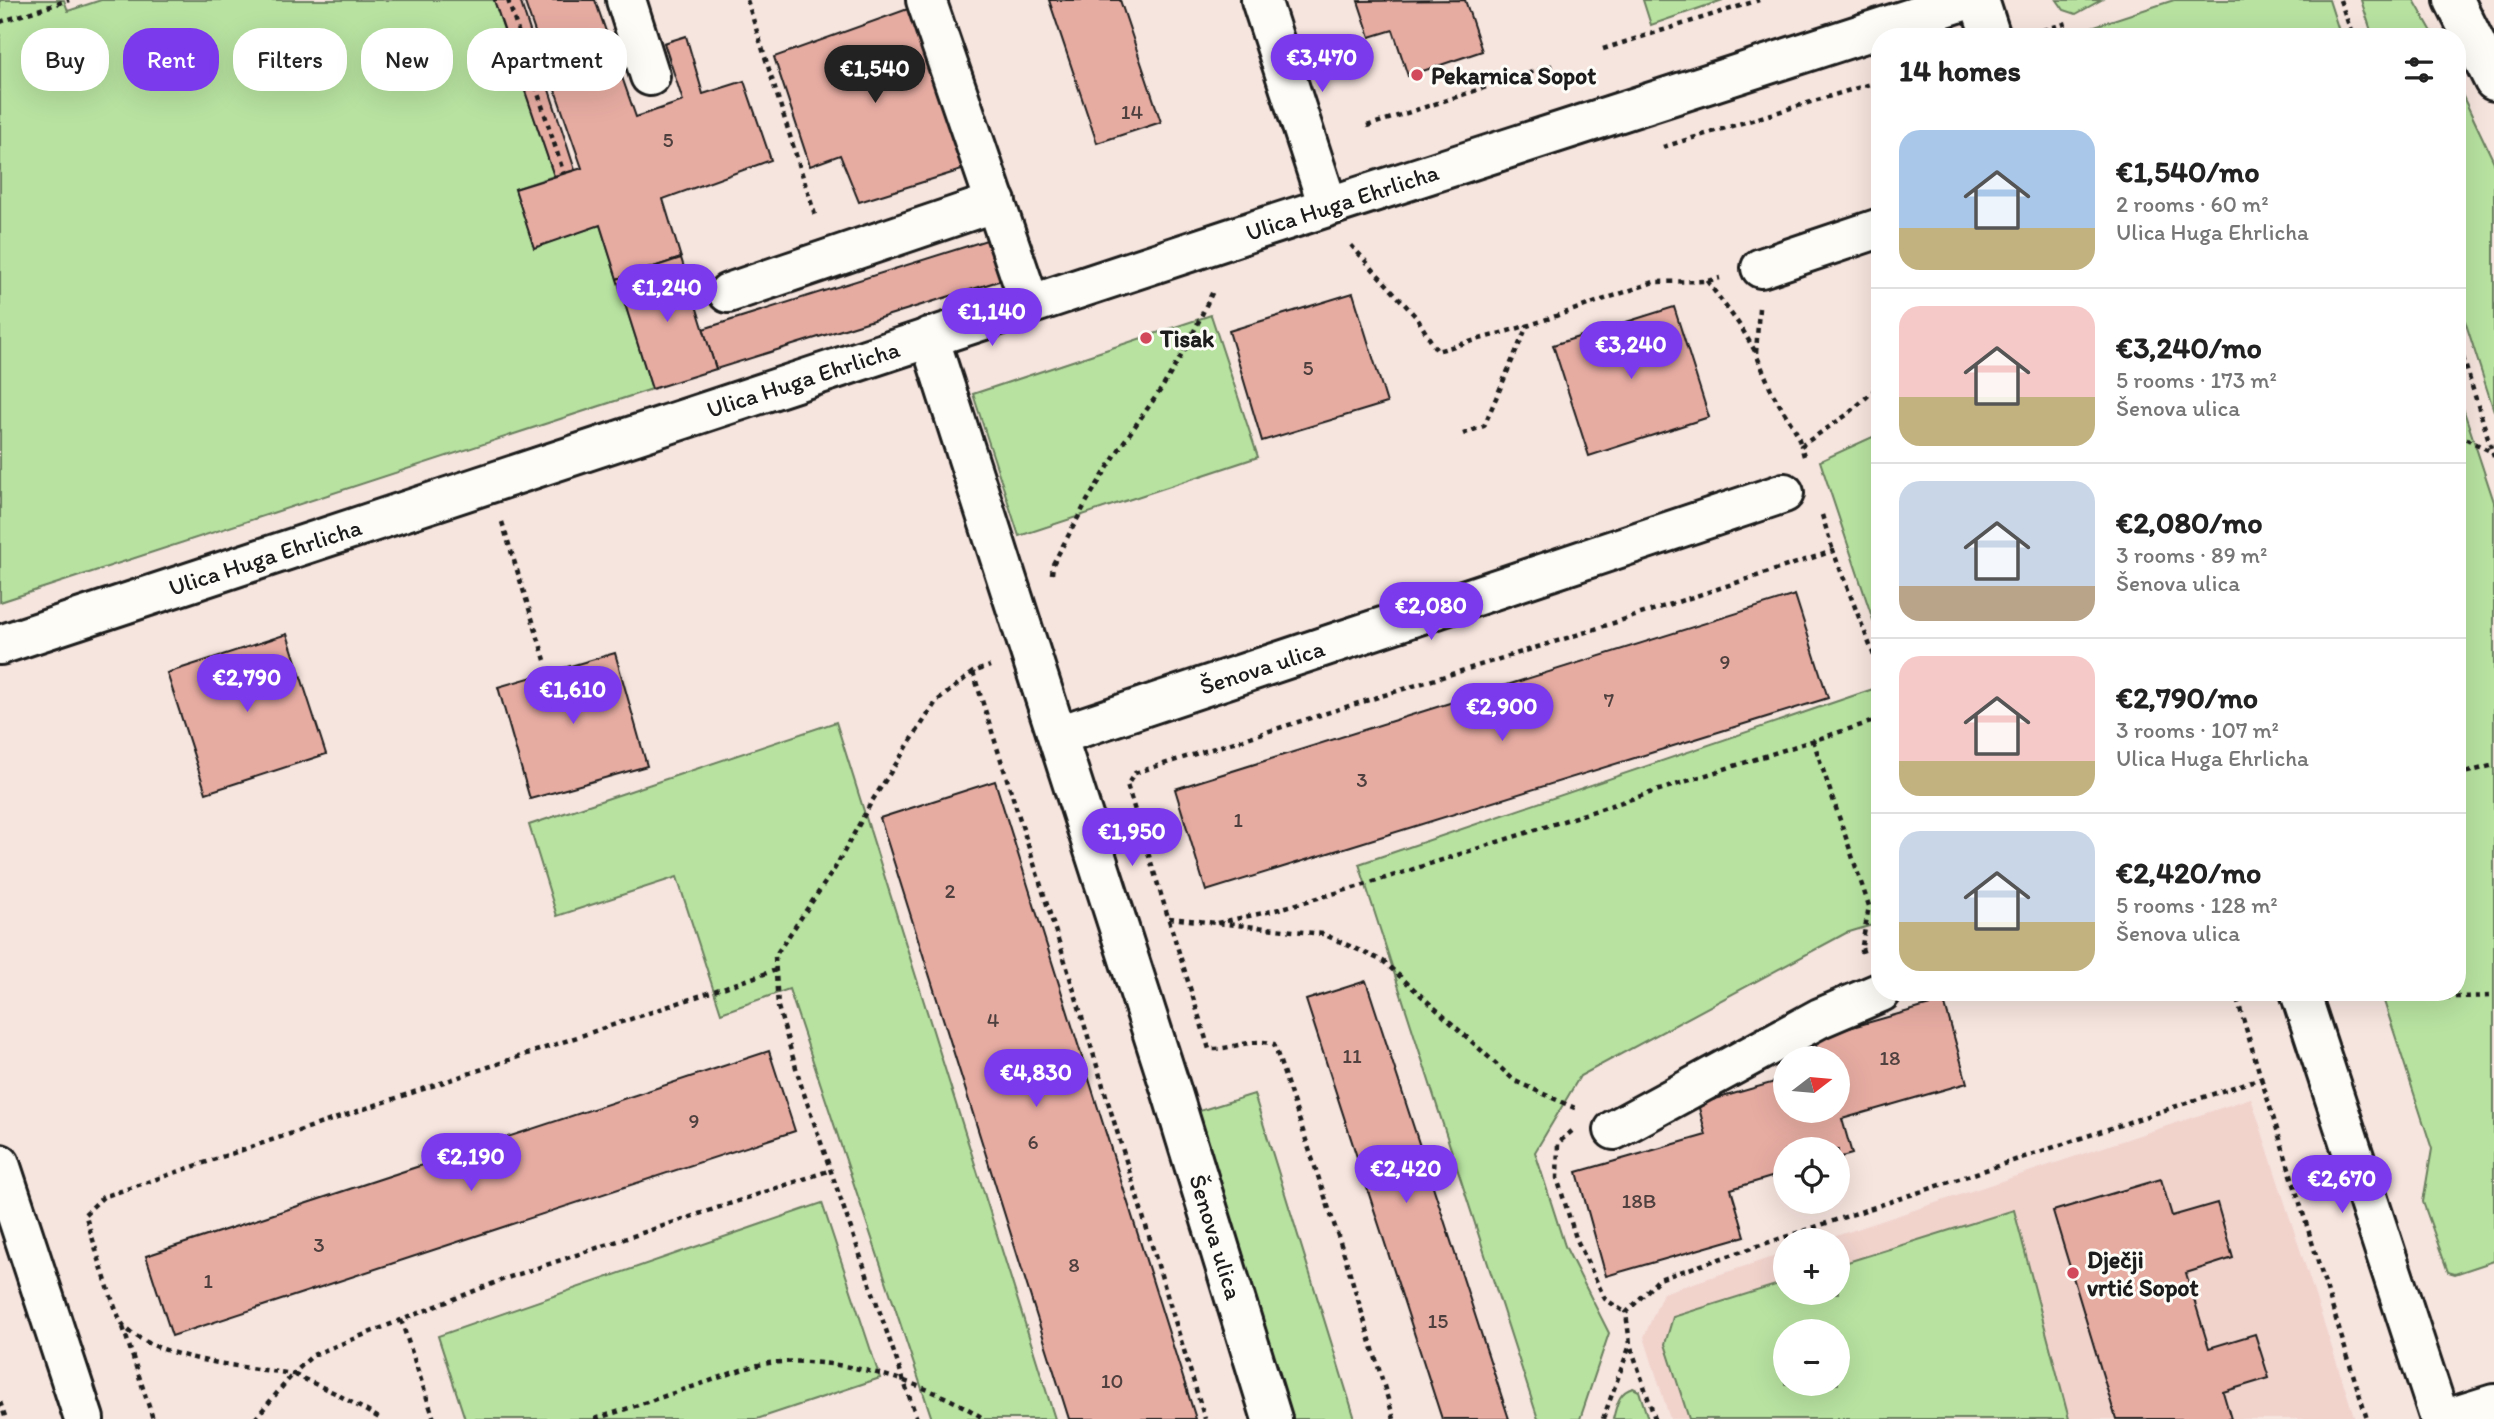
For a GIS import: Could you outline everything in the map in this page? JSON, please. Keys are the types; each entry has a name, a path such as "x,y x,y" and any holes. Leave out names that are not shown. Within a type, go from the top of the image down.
{"street":[{"path":"626,0 650,76"},
{"path":"926,0 1030,304"},
{"path":"1261,0 1328,206"},
{"name":"Ulica Huga Ehrlicha","path":"1880,28 1967,0"},
{"path":"1979,0 2002,28"},
{"path":"2454,0 2494,81"},
{"name":"Ulica Huga Ehrlicha","path":"0,645 1328,206 1871,31"},
{"path":"728,293 996,202"},
{"path":"1760,268 1871,231"},
{"name":"Šenova ulica","path":"929,337 1059,735 1272,1419"},
{"name":"Šenova ulica","path":"1059,735 1784,493"},
{"path":"1603,1123 1820,1018 1871,996"},
{"path":"2303,1001 2440,1419"},
{"path":"0,1164 84,1419"},
{"path":"2446,1419 2494,1404"}],"path":[{"path":"0,22 69,0"},
{"path":"508,0 564,174"},
{"path":"747,0 828,259"},
{"path":"1603,49 1759,0"},
{"path":"2340,0 2350,28"},
{"path":"2044,28 2067,23"},
{"path":"1367,126 1554,65"},
{"path":"1350,244 1417,318 1437,351 1527,326 1654,282 1707,281 1760,268 1756,354"},
{"path":"1707,281 1741,327 1756,354 1773,394 1797,433 1805,459"},
{"path":"1052,576 1053,564 1087,501 1162,388 1187,346 1214,288"},
{"path":"1463,434 1484,426 1527,326"},
{"path":"2466,367 2493,455"},
{"path":"1801,446 1848,414 1871,393"},
{"path":"2466,439 2493,455"},
{"path":"1821,512 1833,551 1871,648"},
{"path":"502,521 545,660"},
{"path":"1394,1419 1346,1259 1274,1044 1261,1040 1223,1049 1209,1049 1127,785 1135,773 1833,551"},
{"path":"917,1419 778,1007 775,956 835,868 899,757 936,702 973,672 1031,652"},
{"path":"973,672 1060,945 1205,1419"},
{"path":"1217,923 1272,911 1364,885 1871,722"},
{"path":"1813,740 1869,906 1861,951 1871,948"},
{"path":"2466,773 2494,765"},
{"path":"1168,918 1323,934 1383,961 1515,1081 1603,1123"},
{"path":"153,1419 85,1214 103,1197 776,970"},
{"path":"2466,997 2494,996"},
{"path":"2238,1001 2367,1419"},
{"path":"1626,1313 1659,1279 2261,1078"},
{"path":"1603,1123 1558,1143 1557,1178 1576,1238 1605,1299 1626,1313 1630,1344 1654,1419"},
{"path":"255,1419 313,1355 507,1278 831,1170"},
{"path":"401,1320 434,1419"},
{"path":"122,1325 148,1344 205,1360 293,1374 335,1393 381,1419"},
{"path":"1603,1419 1630,1344"},
{"path":"595,1419 768,1363 808,1363 852,1368 904,1380 984,1419"},
{"path":"0,1402 5,1419"}],"shaded area":[{"name":"Dječji vrtić Sopot","path":"2251,1098 2355,1419 1670,1419 1644,1337 1663,1293 1773,1257 1773,1305 1850,1305 1850,1231"}],"green space":[{"path":"0,0 64,0 68,11 101,0 494,0 504,28 467,28 467,91 525,91 554,176 515,189 534,247 600,225 652,389 0,602"},
{"path":"1643,0 1723,0 1651,25"},
{"path":"2057,0 2101,0 2076,14 2064,10"},
{"path":"2174,0 2329,0 2338,28 2088,28"},
{"path":"2361,0 2414,0 2430,28 2370,28"},
{"path":"2466,103 2494,162 2494,411 2466,324"},
{"path":"1211,315 1258,457 1019,536 973,394"},
{"path":"2466,417 2494,502 2494,1261 2455,1274 2448,1272 2423,1202 2432,1149 2384,1001 2466,1001"},
{"path":"1871,438 1871,614 1820,461"},
{"path":"1871,690 1871,925 1846,933 1580,1076 1535,1152 1565,1246 1609,1333 1580,1419 1538,1419 1359,864"},
{"path":"836,722 1055,1419 932,1419 789,989 721,1013 677,877 557,916 529,825"},
{"path":"1254,1094 1355,1419 1288,1419 1193,1113"},
{"path":"822,1203 880,1378 757,1419 465,1419 438,1336"},
{"path":"2014,1210 2069,1419 1689,1419 1665,1344 1673,1317 1773,1286 1773,1305 1850,1305 1850,1261"},
{"path":"1633,1388 1639,1391 1648,1419 1613,1419 1621,1396"}],"building":[{"path":"494,0 520,0 529,28 504,28"},
{"path":"524,0 595,0 605,28 534,28"},
{"path":"1049,0 1120,0 1161,122 1097,143"},
{"path":"1465,0 1482,51 1408,76 1393,30 1370,37 1358,1"},
{"path":"916,6 971,167 859,202 840,155 810,166 774,57"},
{"path":"686,36 703,94 744,81 771,160 663,199 681,258 617,279 600,225 534,248 515,189 582,168 555,91 627,91 636,117 683,101 664,43"},
{"path":"525,91 549,91 575,170 554,176"},
{"path":"993,238 1005,279 716,369 703,329"},
{"path":"681,258 716,369 652,389 617,279"},
{"path":"1353,293 1387,403 1262,441 1229,331"},
{"path":"1674,307 1709,417 1589,456 1553,345"},
{"path":"1795,595 1828,698 1206,891 1175,789"},
{"path":"287,634 326,754 206,793 167,673"},
{"path":"615,653 647,766 530,799 498,687"},
{"path":"995,781 1196,1419 1069,1419 880,818"},
{"path":"1366,981 1509,1419 1442,1419 1306,1000"},
{"path":"1944,1001 1967,1083 1850,1117 1850,1046 1816,1046 1814,1038"},
{"path":"769,1051 795,1131 172,1336 146,1256"},
{"path":"1773,1082 1773,1124 1843,1124 1847,1137 1773,1137 1773,1177 1731,1189 1745,1236 1606,1276 1577,1172 1706,1135 1698,1104"},
{"path":"2161,1179 2172,1216 2217,1203 2233,1258 2186,1273 2209,1348 2255,1334 2269,1378 2223,1392 2231,1419 2116,1419 2053,1211"}],"place":[{"name":"Pekarnica Sopot","path":"1417,75"},
{"name":"Tisak","path":"1146,338"},
{"name":"Dječji vrtić Sopot","path":"2073,1273"}]}
